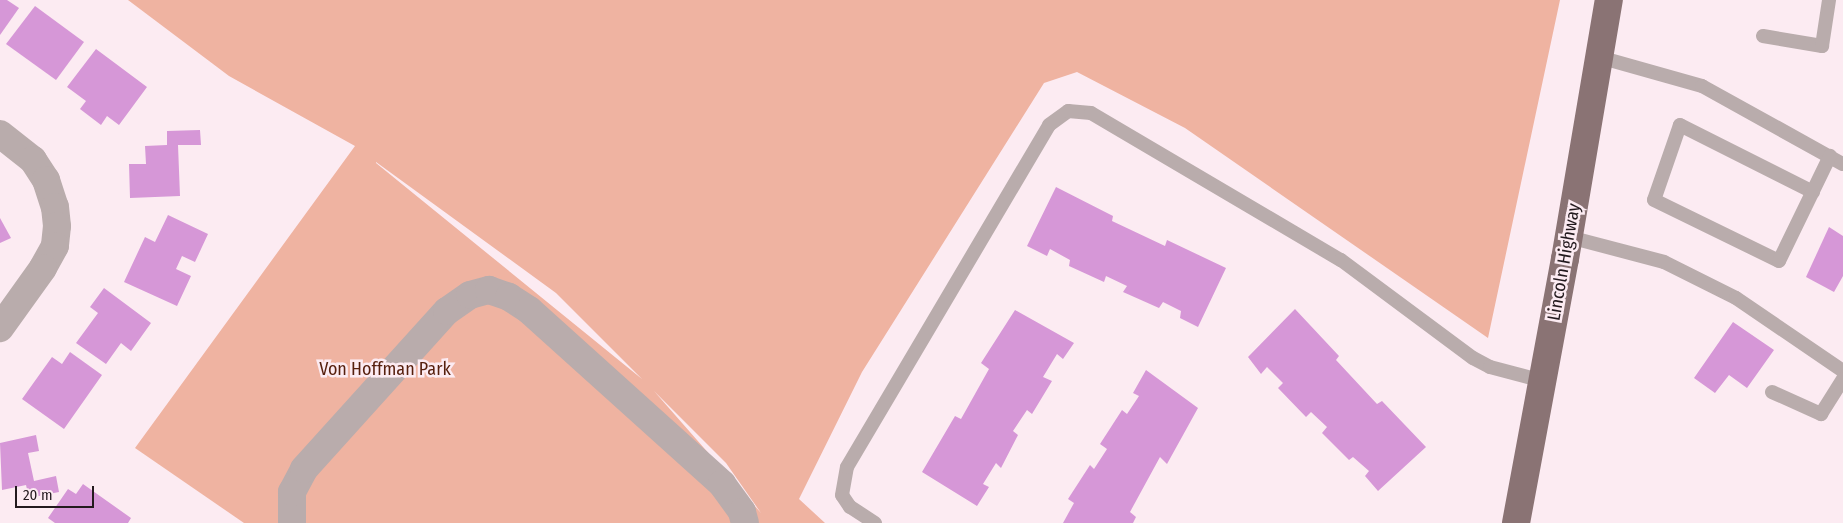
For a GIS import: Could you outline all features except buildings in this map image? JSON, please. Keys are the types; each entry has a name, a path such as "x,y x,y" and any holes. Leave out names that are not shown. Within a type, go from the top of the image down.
{"main road":[{"name":"Lincoln Highway","path":"1516,523 1569,237 1609,0"}],"street":[{"path":"0,134 33,160 46,180 55,207 57,226 54,246 43,268 0,328"},
{"path":"292,523 292,492 304,469 447,311 470,296 489,290 509,297 529,310 715,478 742,512 745,523"}],"lane":[{"path":"1763,36 1822,46 1829,0"},
{"path":"1599,57 1702,86 1843,164"},
{"path":"875,523 856,511 842,495 847,467 1049,125 1068,111 1091,113 1341,260 1472,358 1506,372 1543,382"},
{"path":"1812,192 1680,125 1654,200 1779,261 1830,156"},
{"path":"1569,237 1664,262 1736,298 1843,371"},
{"path":"1772,392 1820,414 1843,380"}],"green space":[{"name":"Von Hoffman Park","path":"128,0 1560,0 1488,338 1185,128 1077,72 1044,83 862,372 799,499 825,523 244,523 135,448 355,146 229,76","holes":["376,163 556,293 642,379","654,391 726,463 761,513"]}]}
